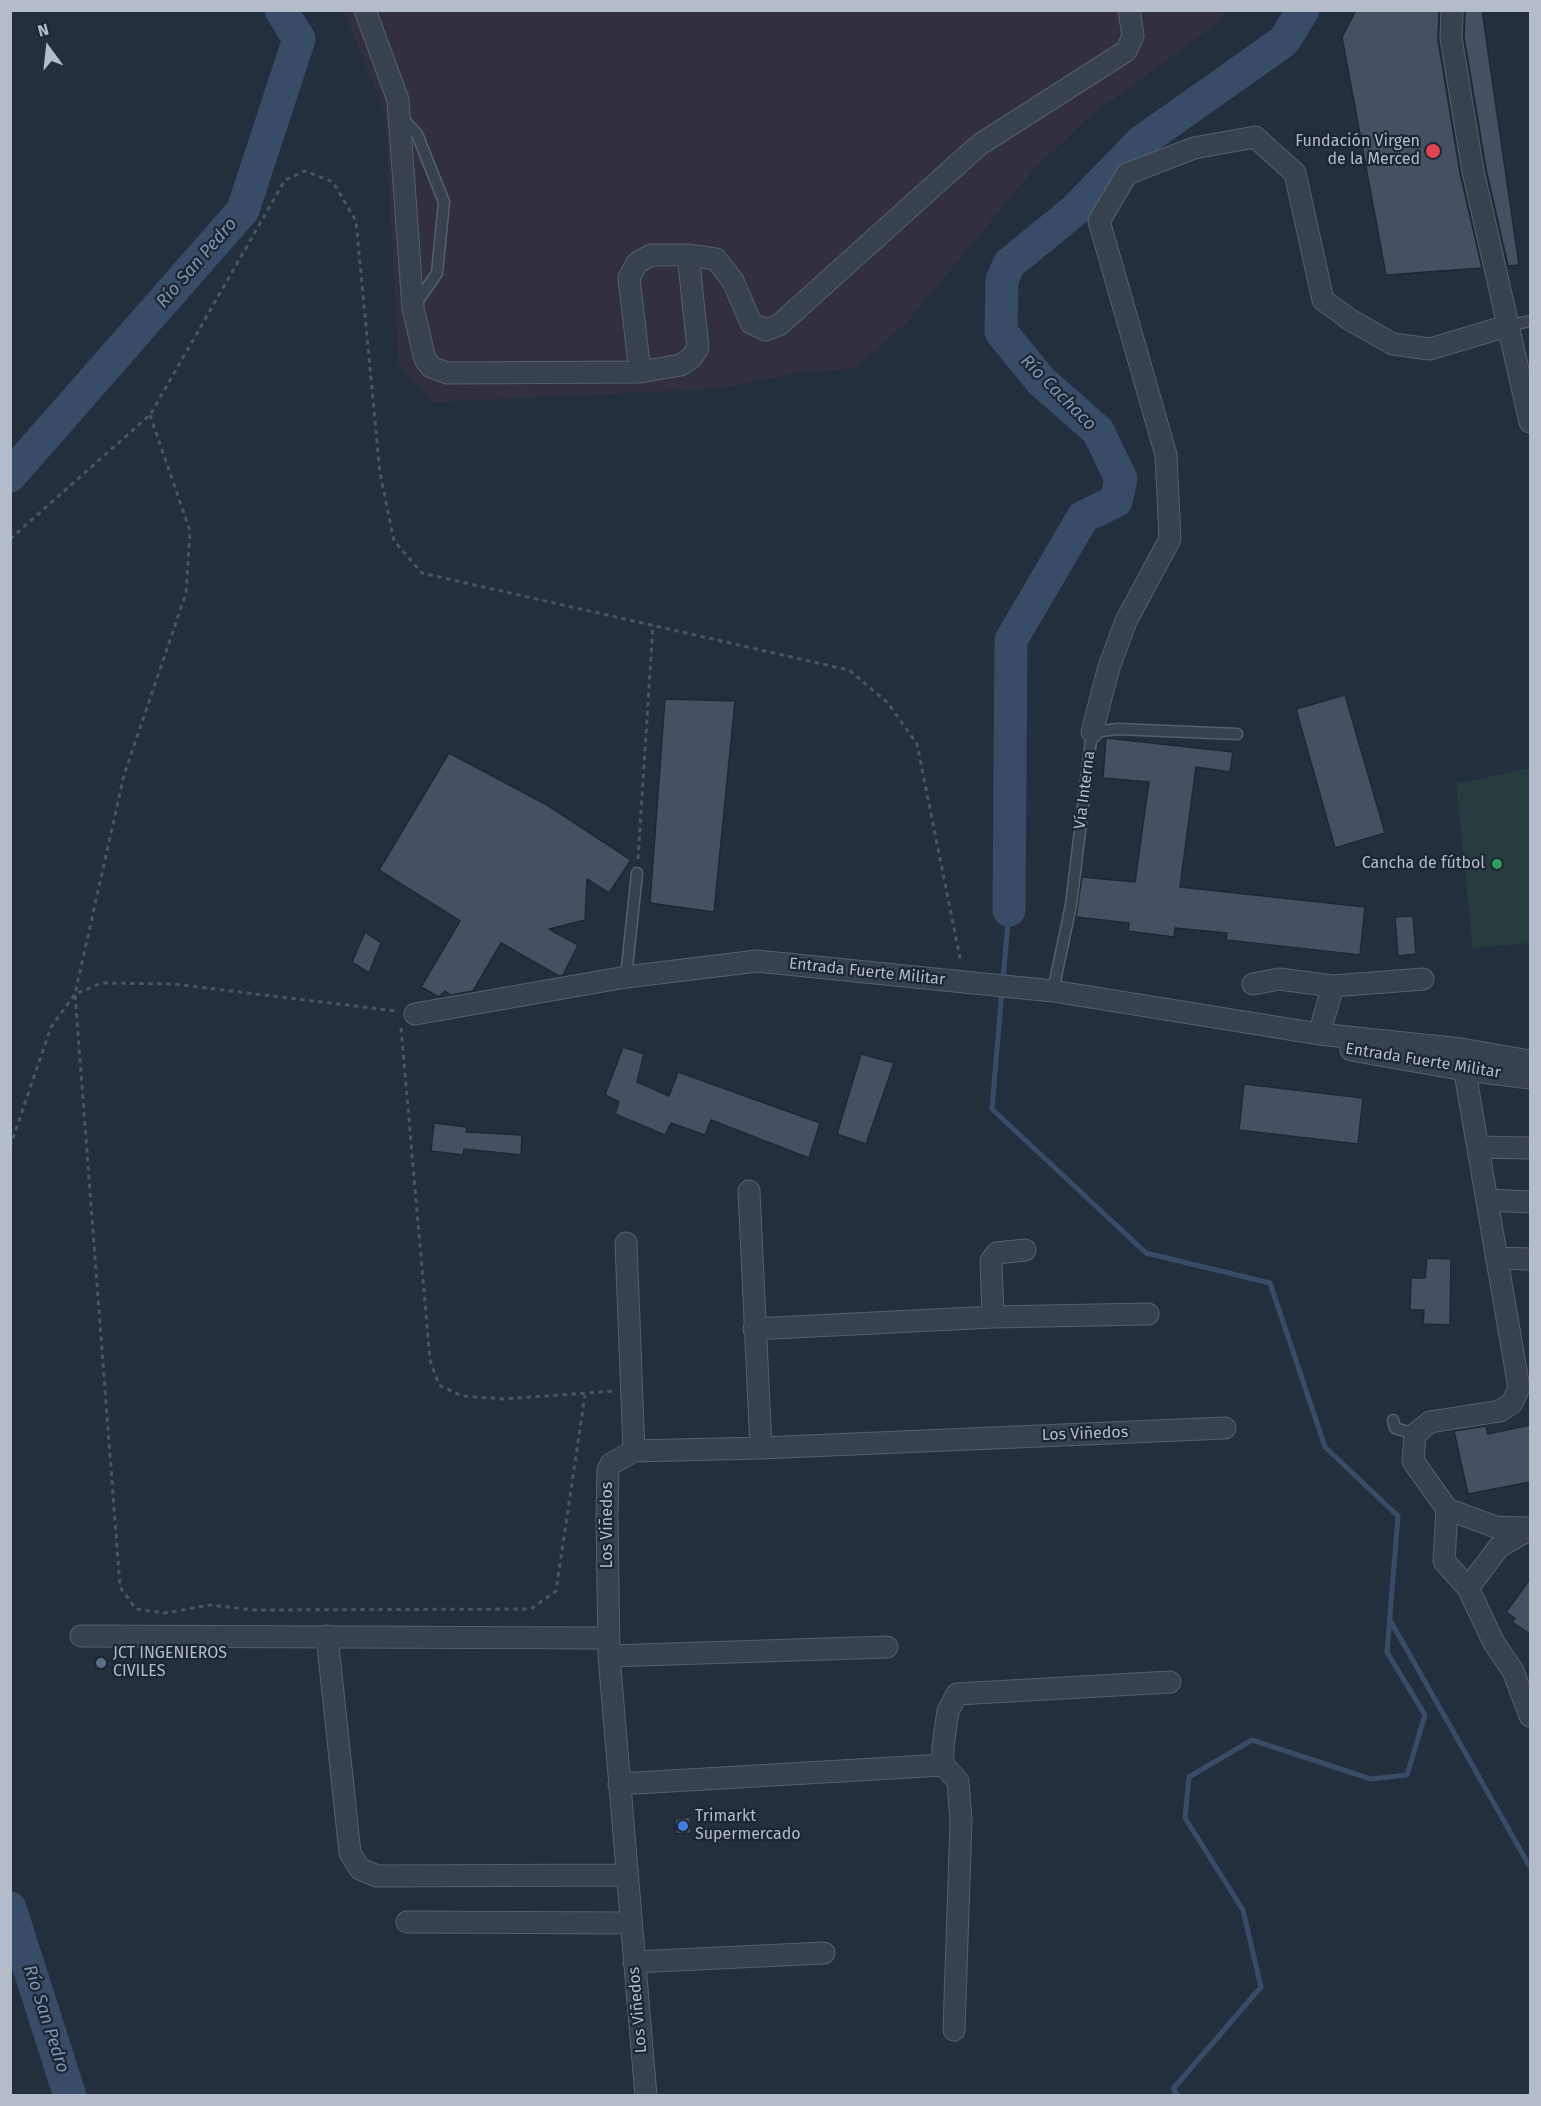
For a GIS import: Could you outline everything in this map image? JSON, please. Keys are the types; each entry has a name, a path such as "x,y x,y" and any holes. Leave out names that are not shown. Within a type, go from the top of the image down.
{"street":[{"path":"365,10 399,100 413,308 425,359 432,367 447,373 640,372 681,365 692,357 698,348 688,255"},
{"path":"640,372 629,278 636,263 651,255 688,255 716,259 733,281 751,323 766,330 779,325 979,145 1126,51 1133,36 1129,10"},
{"path":"1452,10 1451,38 1473,171 1530,422"},
{"path":"1092,732 1109,668 1126,621 1170,539 1166,455 1099,221 1127,174 1194,148 1255,137 1295,173 1323,300 1352,321 1393,344 1430,349 1508,326"},
{"name":"Entrada Fuerte Militar","path":"415,1014 626,977 757,961 1051,991 1319,1034 1461,1049 1530,1061"},
{"path":"1253,984 1279,979 1333,986 1423,980"},
{"path":"1319,1034 1333,986"},
{"name":"Entrada Fuerte Militar","path":"1319,1034 1339,1048 1465,1070 1530,1078"},
{"path":"1461,1049 1519,1388 1512,1403 1500,1411 1430,1422 1415,1434 1413,1461 1447,1509 1496,1527 1530,1529"},
{"path":"1478,1147 1530,1148"},
{"path":"749,1191 761,1448"},
{"path":"1486,1200 1530,1202"},
{"path":"626,1243 634,1451"},
{"path":"993,1317 991,1262 997,1253 1025,1250"},
{"path":"1496,1258 1530,1258"},
{"path":"754,1329 993,1317 1148,1314"},
{"name":"Los Viñedos","path":"646,2096 609,1647 608,1470 617,1459 634,1451 761,1448 1225,1428"},
{"path":"1447,1509 1444,1561 1468,1588 1494,1643 1513,1671 1530,1716"},
{"path":"1468,1588 1499,1547 1530,1529"},
{"path":"81,1636 327,1636 609,1647 887,1647"},
{"path":"327,1636 350,1853 360,1869 377,1876 627,1875"},
{"path":"954,2030 961,1821 958,1781 943,1765 943,1746 948,1711 957,1694 1170,1683"},
{"path":"619,1784 943,1765"},
{"path":"406,1922 631,1923"},
{"path":"634,1962 824,1953"}],"lane":[{"path":"400,116 417,134 444,202 437,273 413,308"},
{"path":"1508,326 1530,321"},
{"name":"Vía Interna","path":"1051,991 1071,905 1092,732 1118,729 1237,734"},
{"path":"626,977 637,873"},
{"path":"1393,1420 1395,1428 1415,1434"}],"path":[{"path":"10,539 150,415 285,180 305,171 333,182 356,221 380,473 394,541 422,573 849,670 888,703 917,744 968,983"},
{"path":"150,415 190,531 186,592 124,775 75,994 120,1587 136,1609 165,1614 210,1605 255,1610 531,1609 556,1591 585,1395"},
{"path":"637,873 653,625"},
{"path":"10,1147 51,1027 75,994 102,983 174,984 415,1014"},
{"path":"415,1014 399,1029 430,1360 438,1385 462,1396 504,1399 585,1395 631,1389"}],"shaded area":[{"path":"344,11 1227,11 1219,22 1089,117 1035,168 907,322 856,368 797,373 714,389 434,402 399,366 385,113"}],"green space":[{"name":"Cancha de fútbol","path":"1530,768 1530,943 1473,948 1456,784"}],"building":[{"name":"Fundación Virgen de la Merced","path":"1356,10 1439,10 1438,40 1460,173 1482,268 1386,275 1342,37"},
{"path":"1465,10 1482,10 1519,265 1508,266 1486,169 1464,37"},
{"path":"1345,695 1385,833 1335,848 1296,709"},
{"path":"665,699 735,701 714,912 650,903"},
{"path":"1106,738 1233,752 1230,772 1196,767 1180,887 1365,907 1360,955 1226,940 1227,933 1175,928 1174,937 1128,931 1129,923 1076,917 1082,877 1135,882 1149,782 1103,778"},
{"path":"449,753 547,805 631,860 609,893 587,879 585,920 549,929 578,945 563,975 559,976 501,943 473,991 451,995 445,991 439,997 421,987 460,921 379,870"},
{"path":"1413,916 1416,954 1398,956 1395,917"},
{"path":"365,932 381,943 369,973 352,962"},
{"path":"623,1047 644,1054 637,1082 669,1096 678,1072 820,1123 809,1158 711,1120 705,1135 671,1123 665,1135 615,1114 619,1102 605,1095"},
{"path":"861,1054 894,1063 866,1144 837,1134"},
{"path":"1244,1084 1363,1098 1358,1144 1239,1130"},
{"path":"434,1123 467,1127 466,1132 522,1135 521,1155 464,1149 463,1155 431,1151"},
{"path":"1427,1258 1451,1259 1450,1325 1423,1324 1424,1310 1410,1310 1411,1278 1425,1278"},
{"path":"1530,1425 1530,1482 1468,1494 1454,1431 1486,1426 1488,1434"},
{"path":"1530,1579 1530,1634 1512,1622 1515,1618 1506,1612"},
{"name":"Trimarkt Supermercado","path":"690,1817 691,1833 676,1834 675,1819"}],"waterway":[{"name":"Río San Pedro","path":"10,476 243,210 299,39 281,10"},
{"name":"Río Cachaco","path":"1009,910 1011,640 1083,517 1116,501 1121,479 1098,431 1042,382 1001,332 1002,280 1009,264 1075,210 1141,142 1284,41 1303,10"},
{"path":"1003,980 1009,910"},
{"path":"1002,989 992,1109 1146,1253 1270,1283 1325,1447 1398,1516 1388,1640"},
{"path":"1390,1620 1530,1867"},
{"path":"1178,2096 1173,2089 1261,1987 1243,1910 1185,1818 1189,1777 1252,1740 1371,1779 1407,1775 1425,1715 1387,1652 1388,1638"},
{"name":"Río San Pedro","path":"10,1908 70,2096"}],"place":[{"name":"Fundación Virgen de la Merced","path":"1433,151"},
{"name":"Cancha de fútbol","path":"1497,864"},
{"name":"JCT INGENIEROS CIVILES","path":"101,1663"},
{"name":"Trimarkt Supermercado","path":"683,1826"}]}
